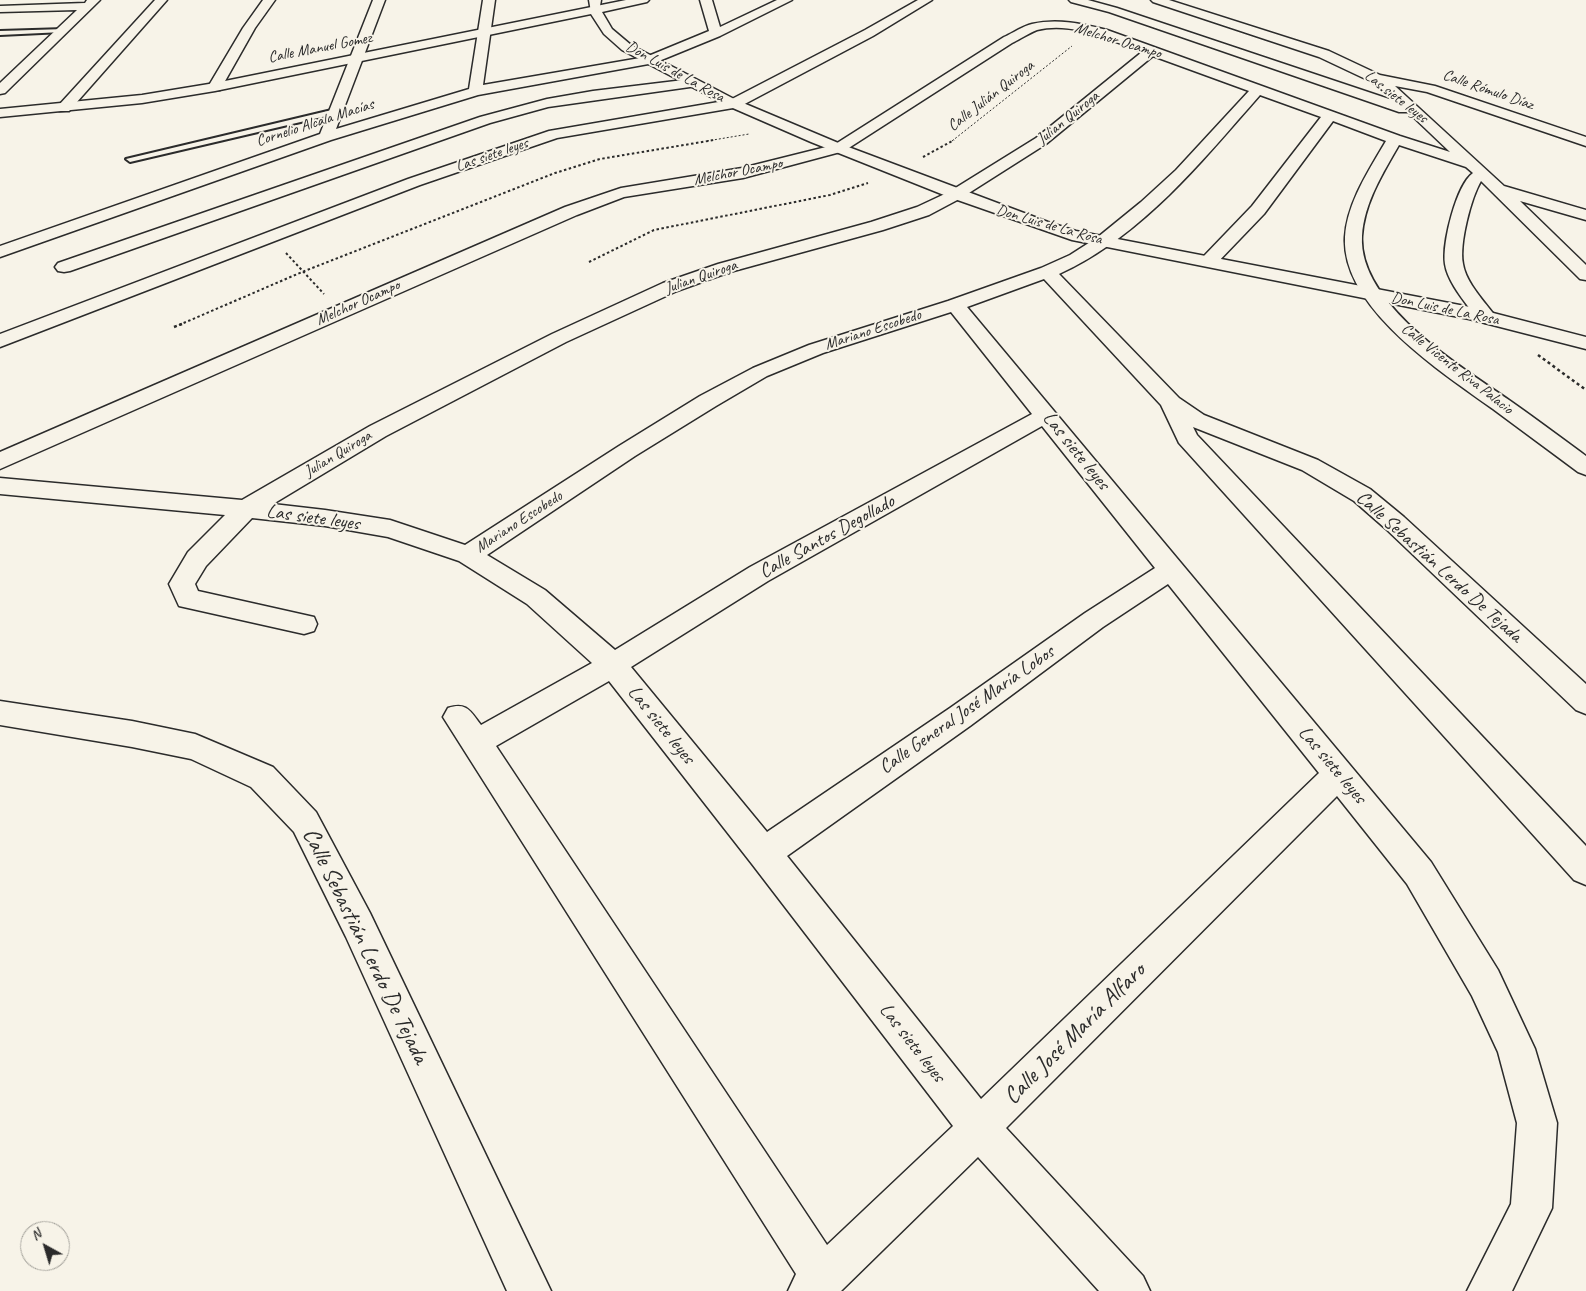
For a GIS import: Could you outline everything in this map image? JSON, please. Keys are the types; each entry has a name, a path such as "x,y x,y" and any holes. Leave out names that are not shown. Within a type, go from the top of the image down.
{"street":[{"path":"64,108 160,0"},
{"path":"215,87 249,28 269,0"},
{"path":"326,137 379,0"},
{"path":"475,91 489,0"},
{"name":"Calle Manuel Gomez","path":"0,112 64,108 142,99 215,87 484,33 595,5 643,0"},
{"path":"706,0 716,33"},
{"name":"Cornelio Alcala Macías","path":"0,252 326,137 475,91 649,60 716,33 786,0"},
{"name":"Las siete leyes","path":"0,341 414,182 554,134 734,104 926,0"},
{"path":"1075,0 1132,16 1420,115"},
{"name":"Las siete leyes","path":"1157,0 1324,54 1348,63 1377,79 1478,168 1586,275"},
{"path":"0,9 91,3"},
{"path":"0,90 91,3"},
{"name":"Don Luis de La Rosa","path":"595,5 602,25 614,38 649,60 692,83 782,126 955,196 1072,235 1486,317 1586,343"},
{"name":"Melchor Ocampo","path":"0,461 571,211 621,194 742,173 838,148 1021,33 1034,28 1051,25 1093,30 1478,168"},
{"name":"Julian Quiroga","path":"304,624 188,599 182,584 197,559 246,509 378,431 620,309 670,287 724,268 877,226 922,211 955,196 1042,141 1151,51"},
{"name":"Calle Rómulo Díaz","path":"1377,79 1430,89 1586,142"},
{"path":"64,267 432,137 538,106 594,95 692,83"},
{"name":"Mariano Escobedo","path":"468,555 635,446 708,401 760,372 816,349 955,305 1076,259 1104,241 1147,206 1182,173 1258,89"},
{"path":"1209,261 1258,210 1330,115"},
{"name":"Calle Vicente Riva Palacio","path":"1395,139 1366,192 1356,222 1353,250 1359,272 1372,294 1391,317 1422,345 1586,467"},
{"path":"1478,168 1457,222 1454,264 1462,282 1486,317"},
{"path":"217,175 241,204"},
{"path":"1499,189 1586,216"},
{"path":"1564,253 1586,262"},
{"name":"Calle Sebastián Lerdo De Tejada","path":"1046,272 1171,403 1215,429 1310,465 1362,495 1586,702"},
{"name":"Las siete leyes","path":"955,305 1419,873 1485,983 1516,1050 1537,1123 1531,1208 1489,1291"},
{"path":"1171,403 1187,438 1586,870"},
{"name":"Calle Santos Degollado","path":"816,1285 467,730 612,666 759,574 1046,415"},
{"name":"Las siete leyes","path":"0,486 246,509 325,518 390,529 468,555 536,597 612,666 764,853 979,1128 1128,1291"},
{"name":"Calle General José María Lobos","path":"764,853 960,717 1094,620 1172,569"},
{"name":"Calle Sebastián Lerdo De Tejada","path":"0,713 132,734 195,747 262,778 305,822 358,925 528,1291"},
{"name":"Calle José María Alfaro","path":"816,1285 979,1128 1339,774"}],"lane":[{"path":"0,33 63,30"},
{"path":"130,159 336,111"}],"path":[{"name":"Calle Julián Quiroga","path":"589,262 654,230 830,195 897,171 954,140 1093,30"},
{"path":"174,327 302,272 555,173 600,159 729,138 782,126"},
{"path":"302,272 340,311"}]}
